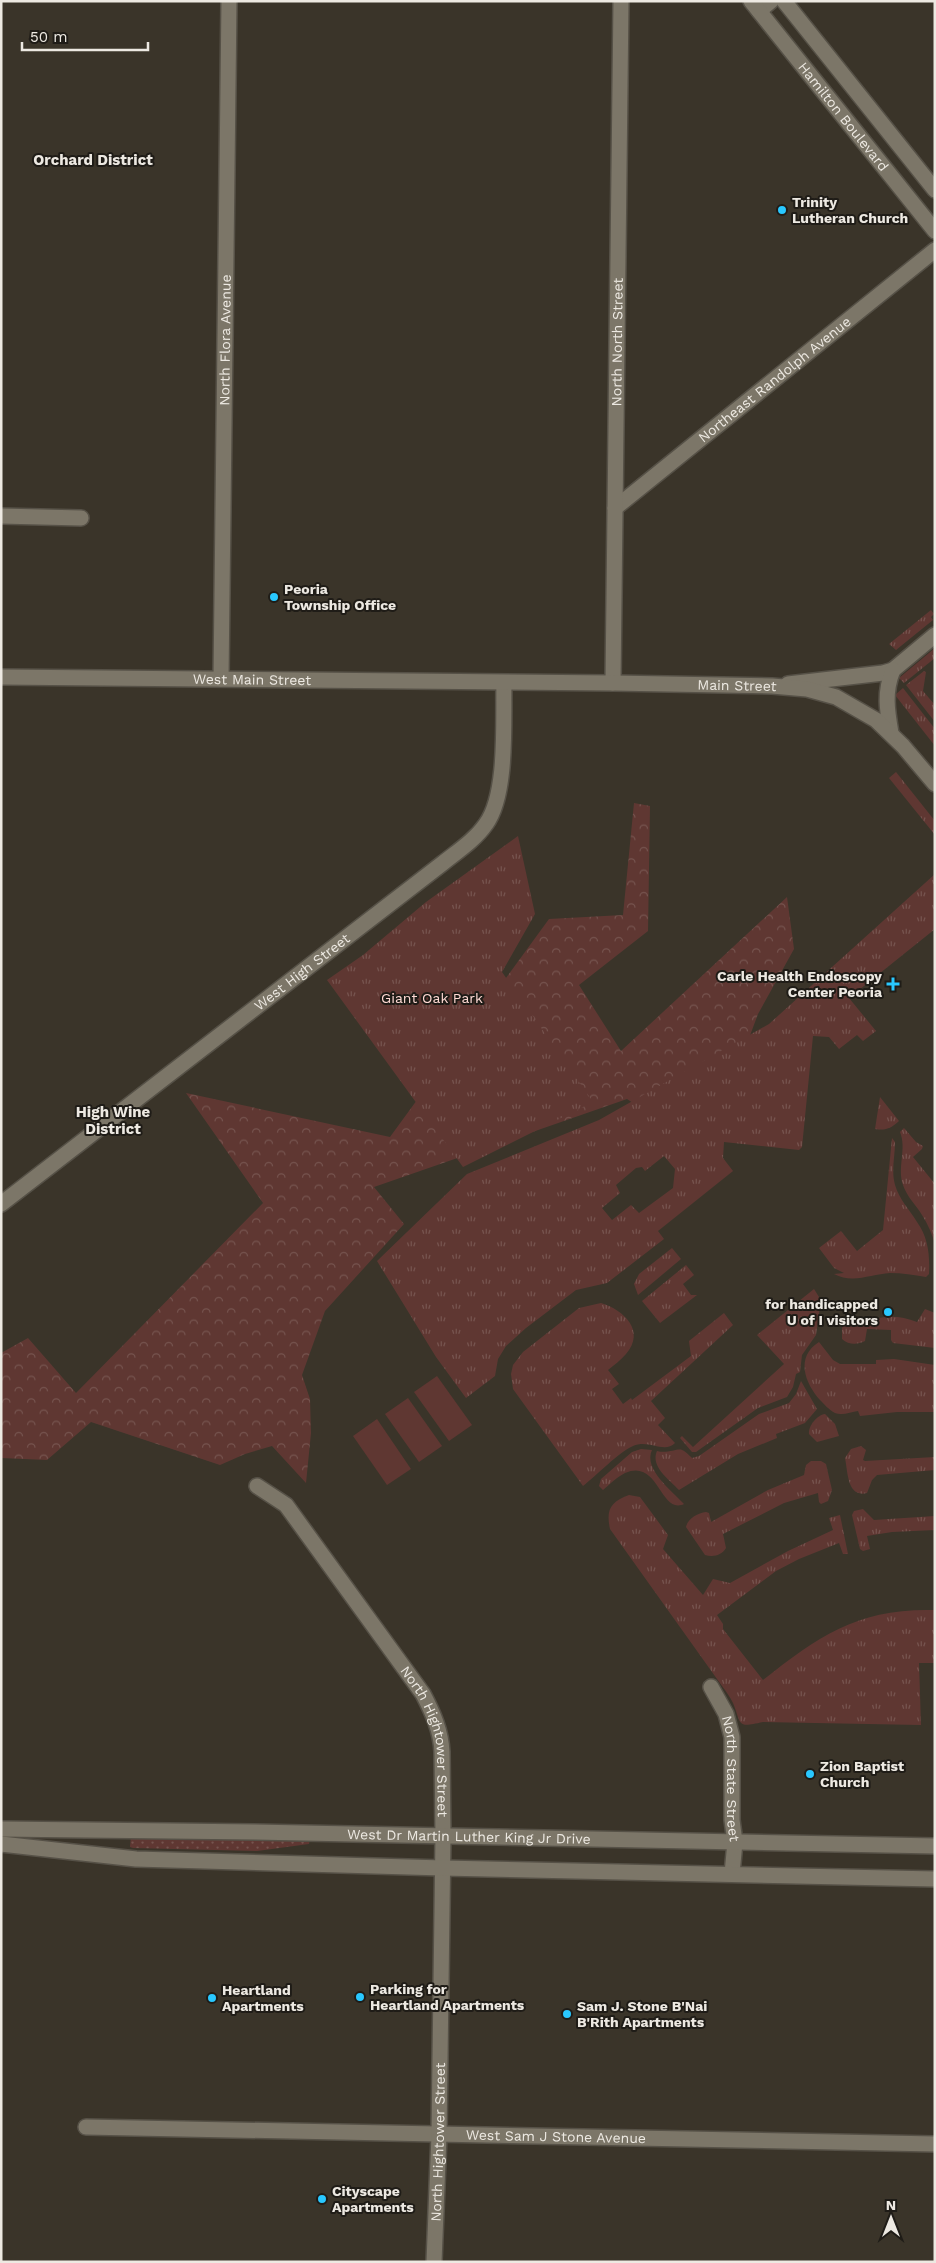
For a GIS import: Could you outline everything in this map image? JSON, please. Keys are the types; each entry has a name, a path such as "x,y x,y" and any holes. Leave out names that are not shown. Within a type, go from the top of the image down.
{"street":[{"name":"North Flora Avenue","path":"221,680 229,1"},
{"name":"North North Street","path":"614,683 621,1"},
{"path":"755,6 771,1"},
{"name":"Hamilton Boulevard","path":"784,1 935,190"},
{"name":"Hamilton Boulevard","path":"755,6 935,231"},
{"name":"Northeast Randolph Avenue","path":"615,508 935,250"},
{"path":"1,516 80,518"},
{"path":"891,733 886,701 887,685 893,670 935,635"},
{"path":"772,686 893,670"},
{"name":"West Main Street","path":"1,677 504,683"},
{"name":"Main Street","path":"504,683 772,686 808,689 836,697 864,711 891,733 935,784"},
{"name":"West High Street","path":"1,1204 443,863 480,832 492,813 500,784 504,683"},
{"name":"North Hightower Street","path":"257,1486 286,1505 416,1684 433,1713 441,1740 443,1868 439,2135 434,2262"},
{"name":"North State Street","path":"711,1687 730,1725 732,1820 735,1842 732,1874"},
{"name":"West Dr Martin Luther King Jr Drive","path":"1,1829 935,1846"},
{"path":"1,1844 136,1859 935,1879"},
{"name":"West Sam J Stone Avenue","path":"86,2127 935,2144"}],"green space":[{"path":"931,610 934,614 931,617 933,620 896,650 889,644"},
{"path":"935,648 935,658 904,683 899,678"},
{"path":"924,671 926,672 923,691 935,705 935,722 906,685"},
{"path":"903,688 935,729 935,746 895,695"},
{"path":"896,772 935,821 935,835 889,778"},
{"path":"634,803 650,806 648,931 579,985 621,1051 787,897 794,949 758,1014 733,1081 654,1117 627,1099 374,1187 404,1224 325,1311 302,1375 310,1399 311,1433 306,1483 272,1446 245,1454 220,1465 91,1422 47,1460 1,1458 1,1353 28,1338 76,1393 263,1203 186,1093 390,1137 549,919 623,915"},
{"name":"Giant Oak Park","path":"518,836 535,914 502,972 593,1102 463,1167 327,980 363,955 426,902"},
{"path":"935,874 935,929 849,998 876,1031 863,1041 857,1035 839,1049 829,1037 813,1036 802,1147 799,1150 724,1142 723,1158 733,1171 658,1231 664,1239 607,1283 576,1290 526,1328 506,1346 498,1359 495,1376 466,1398 436,1357 377,1261 467,1174 599,1120 769,1024","holes":["664,1156 675,1169 673,1188 639,1213 631,1205 612,1220 602,1208 620,1193 616,1185 636,1168 642,1167 645,1171"]},
{"path":"880,1097 899,1121 891,1127 882,1130 875,1129"},
{"path":"904,1128 916,1142 923,1146 913,1157 935,1184 935,1244 926,1222 907,1193 901,1178 903,1145 900,1132"},
{"path":"892,1138 895,1142 893,1169 895,1185 924,1234 929,1253 929,1274 926,1277 890,1273 855,1278 841,1277 834,1274 844,1273 834,1268 819,1248 841,1231 857,1251 883,1230"},
{"path":"672,1248 681,1259 638,1295 634,1284 639,1274"},
{"path":"686,1265 694,1275 683,1284 691,1295 697,1295 660,1323 642,1301"},
{"path":"814,1289 819,1297 820,1306 816,1335 802,1355 800,1372 796,1374 793,1387 787,1397 758,1408 696,1452 692,1452 680,1438 682,1436 693,1447 784,1364 757,1335"},
{"path":"601,1303 624,1316 630,1322 633,1330 632,1345 624,1356 608,1370 619,1384 612,1389 623,1404 631,1398 632,1400 691,1356 689,1341 724,1313 733,1325 651,1401 665,1418 658,1425 675,1443 666,1447 645,1444 633,1446 615,1458 583,1486 513,1389 511,1374 513,1365 523,1352 579,1308"},
{"path":"925,1309 935,1313 935,1348 893,1343 891,1340 891,1330 867,1329 865,1341 859,1343 853,1344 842,1339 842,1328 848,1317 853,1318 859,1326 866,1322 888,1317 917,1322"},
{"path":"819,1342 833,1360 840,1364 876,1364 876,1360 894,1359 935,1365 935,1412 897,1412 860,1416 858,1411 846,1414 833,1412 820,1400 810,1386 805,1370 807,1355"},
{"path":"437,1376 472,1425 449,1441 414,1392"},
{"path":"801,1381 817,1409 805,1423 776,1434 777,1438 738,1454 679,1490 662,1473 656,1462 657,1451 680,1450 692,1458 699,1456 759,1414 789,1403 796,1394"},
{"path":"408,1398 442,1446 419,1462 385,1414"},
{"path":"825,1414 835,1424 839,1436 817,1442 809,1434 809,1431 816,1419"},
{"path":"377,1419 411,1469 387,1485 353,1436"},
{"path":"861,1446 866,1450 863,1460 865,1461 935,1457 935,1470 877,1475 872,1480 867,1493 860,1494 852,1488 845,1458 851,1449"},
{"path":"641,1449 652,1450 650,1457 655,1472 684,1504 676,1505 669,1502 652,1479 645,1473 636,1470 625,1473 603,1490 599,1486 601,1479 632,1452"},
{"path":"811,1461 821,1461 826,1464 832,1490 828,1501 821,1504 818,1493 784,1503 723,1534 726,1548 722,1553 711,1556 705,1555 686,1527 691,1519 706,1512 709,1513 711,1522 768,1490 804,1475 806,1465"},
{"path":"629,1495 640,1497 668,1535 663,1549 703,1595 713,1579 730,1583 788,1551 833,1530 829,1518 840,1515 848,1554 843,1554 839,1543 799,1559 776,1571 717,1615 723,1624 723,1629 763,1680 803,1650 842,1627 862,1619 884,1614 935,1610 935,1663 919,1663 921,1725 763,1722 748,1725 741,1723 733,1703 726,1692 610,1529 609,1512 611,1508 617,1501"},
{"path":"863,1509 874,1520 935,1516 935,1530 892,1532 867,1536 870,1549 863,1551 860,1549 852,1515 854,1511"},
{"path":"131,1836 310,1839 309,1844 257,1851 133,1848 130,1847"}],"place":[{"name":"Trinity Lutheran Church","path":"782,210"},
{"name":"Peoria Township Office","path":"274,597"},
{"name":"Carle Health Endoscopy Center Peoria","path":"893,984"},
{"name":"for handicapped U of I visitors","path":"888,1312"},
{"name":"Zion Baptist Church","path":"810,1774"},
{"name":"Parking for Heartland Apartments","path":"360,1997"},
{"name":"Heartland Apartments","path":"212,1998"},
{"name":"Sam J. Stone B'Nai B'Rith Apartments","path":"567,2014"},
{"name":"Cityscape Apartments","path":"322,2199"}],"district":[{"name":"Orchard District","path":"93,160"},
{"name":"High Wine District","path":"113,1120"}]}
